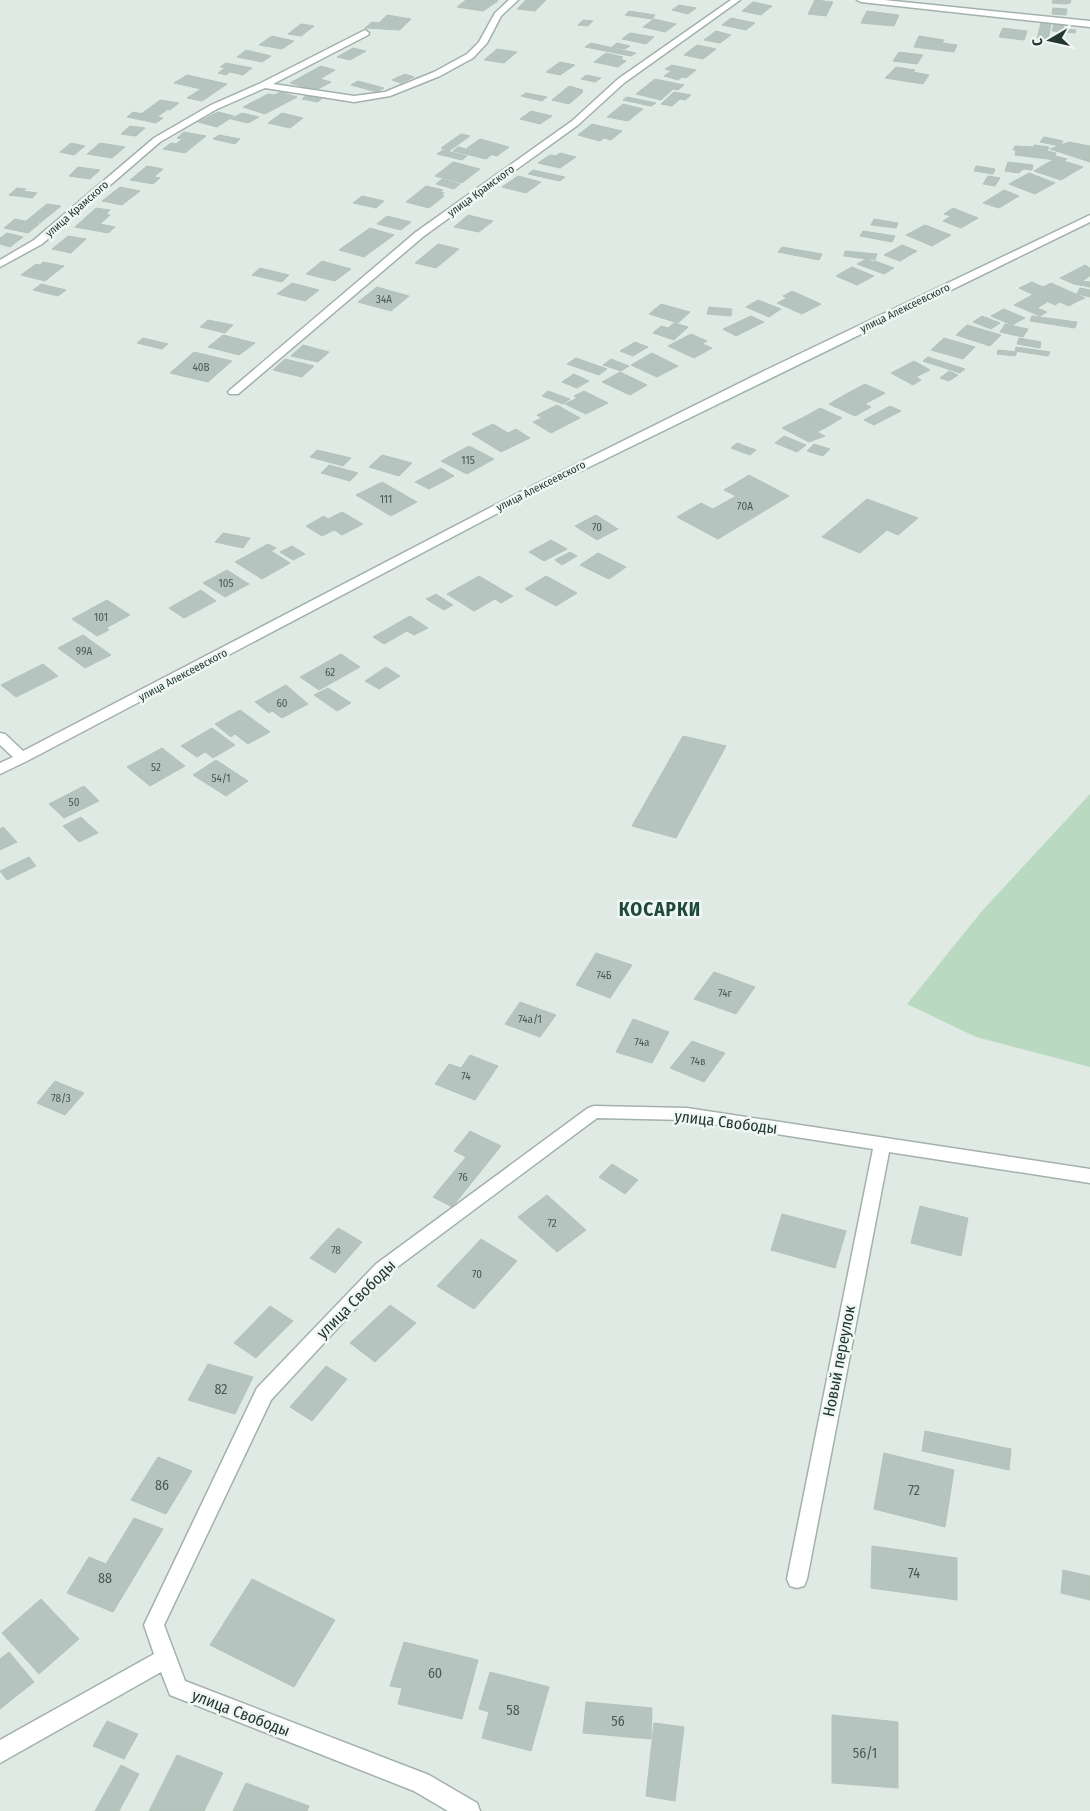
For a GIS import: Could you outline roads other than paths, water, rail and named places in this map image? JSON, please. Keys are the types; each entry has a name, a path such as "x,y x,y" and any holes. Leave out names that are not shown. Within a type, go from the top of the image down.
{"street":[{"path":"264,85 354,98 387,94 437,74 470,56 483,43 498,15 514,0"},
{"name":"улица Крамского","path":"234,392 420,234 575,123 621,81 736,0"},
{"path":"861,0 1090,24"},
{"name":"улица Крамского","path":"0,264 38,242 157,140 214,107 264,85 365,33"},
{"name":"улица Алексеевского","path":"0,769 166,684 452,532 683,415 1090,218"},
{"path":"0,737 22,758"},
{"name":"улица Свободы","path":"469,1811 421,1784 177,1688 154,1625 264,1394 382,1269 594,1112 687,1114 1090,1176"},
{"name":"Новый переулок","path":"797,1579 882,1144"},
{"path":"0,1752 166,1658"}],"district":[{"name":"КОСАРКИ","path":"660,909"}]}
